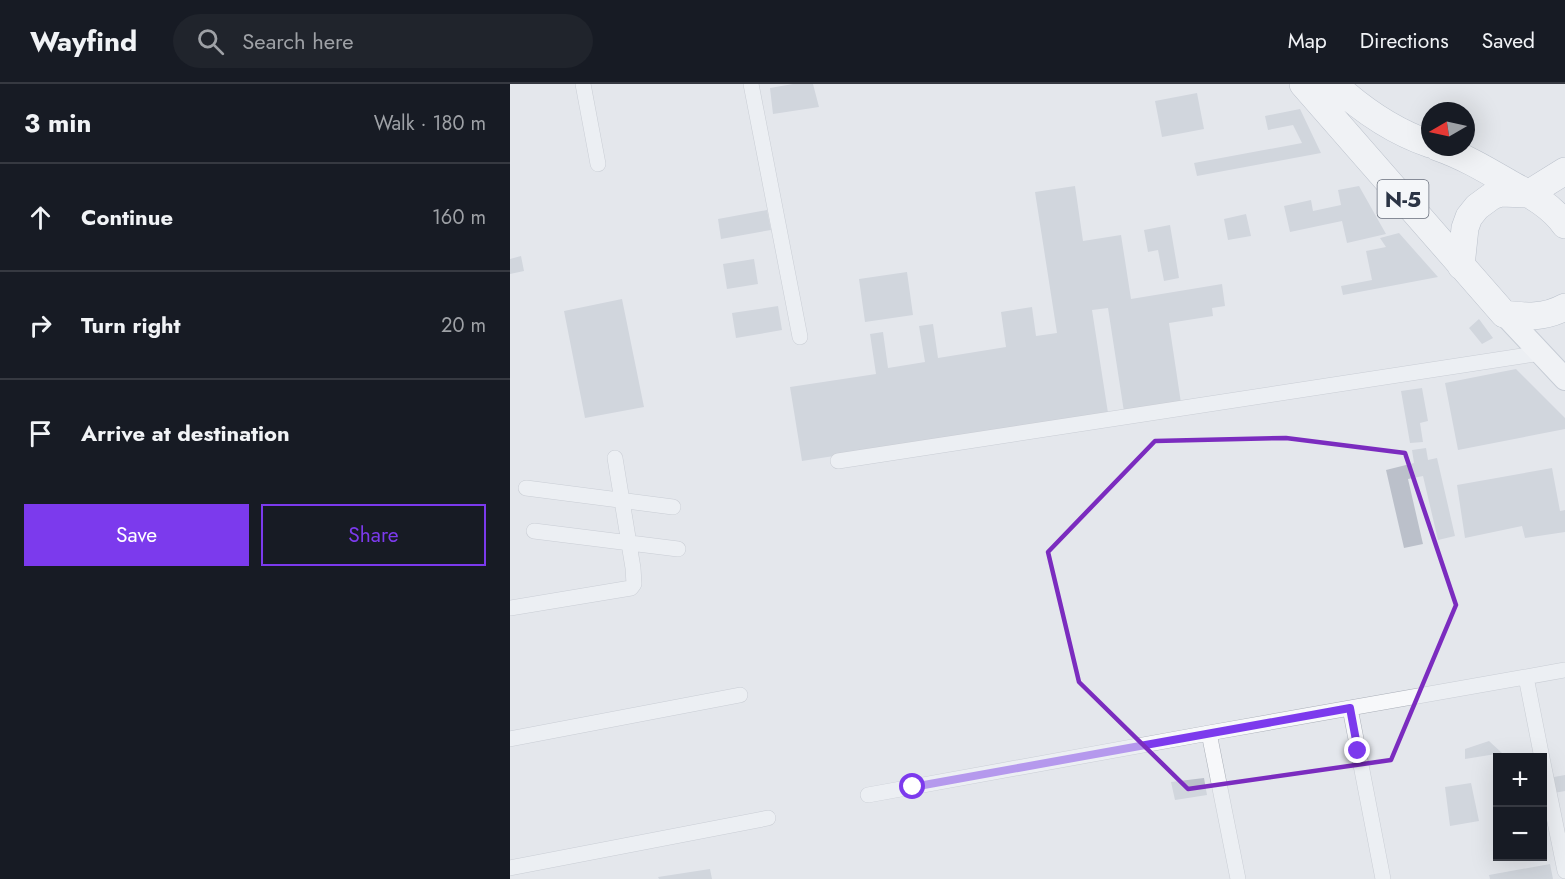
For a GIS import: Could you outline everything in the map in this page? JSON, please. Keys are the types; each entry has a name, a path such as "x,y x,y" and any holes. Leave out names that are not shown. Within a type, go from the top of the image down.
{"highway":[{"name":"N-5","path":"1303,84 1504,314"},
{"name":"N-5","path":"1334,84 1383,122 1421,141"},
{"name":"N-5","path":"1459,156 1544,203 1565,225"},
{"path":"1461,266 1465,228 1469,217 1477,207 1492,196 1502,193 1528,194 1565,171"},
{"path":"1504,314 1540,316 1565,307"}],"main road":[{"path":"1504,314 1565,379"}],"street":[{"path":"583,84 598,164"},
{"path":"751,84 800,337"},
{"path":"838,461 1541,353"},
{"path":"510,608 631,588 634,584 615,458"},
{"path":"526,488 673,507"},
{"path":"534,531 678,549"},
{"path":"868,795 1565,670"},
{"path":"1526,677 1541,753"},
{"path":"510,739 740,695"},
{"path":"1350,708 1383,879"},
{"path":"1209,733 1238,879"},
{"path":"1547,783 1565,871"},
{"path":"510,868 768,818"}],"highlighted area":[{"path":"1286,438 1405,453 1456,605 1391,760 1188,789 1079,682 1048,552 1155,441"}],"building":[{"path":"793,84 813,84 819,107 773,114 770,88"},
{"path":"1197,93 1204,129 1162,137 1155,101"},
{"path":"1300,109 1321,153 1197,176 1194,163 1302,143 1293,125 1268,130 1265,116"},
{"path":"1075,186 1083,241 1121,235 1131,299 1222,284 1225,306 1212,308 1213,316 1169,323 1181,403 1124,412 1108,308 1092,310 1108,413 802,461 790,387 876,374 870,334 883,332 888,368 925,362 919,326 933,324 938,358 1006,347 1001,312 1032,307 1036,336 1057,333 1035,192"},
{"path":"1359,186 1386,234 1347,243 1342,221 1290,232 1284,206 1311,200 1313,211 1341,205 1338,190"},
{"path":"767,210 771,230 721,239 718,219"},
{"path":"1246,214 1251,236 1228,240 1224,219"},
{"path":"1170,225 1179,278 1164,281 1158,250 1148,252 1144,230"},
{"path":"1399,233 1438,277 1343,295 1341,286 1372,280 1366,251 1386,247 1380,238"},
{"path":"521,256 524,271 510,274 510,259"},
{"path":"754,259 758,284 727,289 723,264"},
{"path":"907,272 913,315 865,322 859,279"},
{"path":"622,299 644,407 585,418 564,311"},
{"path":"778,306 782,330 736,338 732,313"},
{"path":"1479,319 1493,338 1482,344 1469,328"},
{"path":"1516,369 1565,418 1565,429 1458,450 1445,383"},
{"path":"1422,388 1428,421 1420,423 1423,442 1410,443 1401,391"},
{"path":"1426,448 1428,460 1437,458 1455,536 1438,540 1423,476 1408,479 1423,544 1404,548 1386,470 1414,463 1412,450"},
{"path":"1552,468 1560,511 1565,510 1565,532 1525,538 1522,526 1465,538 1457,485"},
{"path":"1489,741 1502,753 1465,759 1465,749"},
{"path":"1565,775 1565,791 1554,793 1554,777"},
{"path":"1204,778 1207,795 1175,800 1171,782"},
{"path":"1471,783 1479,821 1450,826 1445,787"},
{"path":"1550,864 1553,879 1490,879 1489,875"},
{"path":"710,869 712,879 659,879 658,877"}],"route":[{"path":"913,787 1350,708 1358,751"}]}
